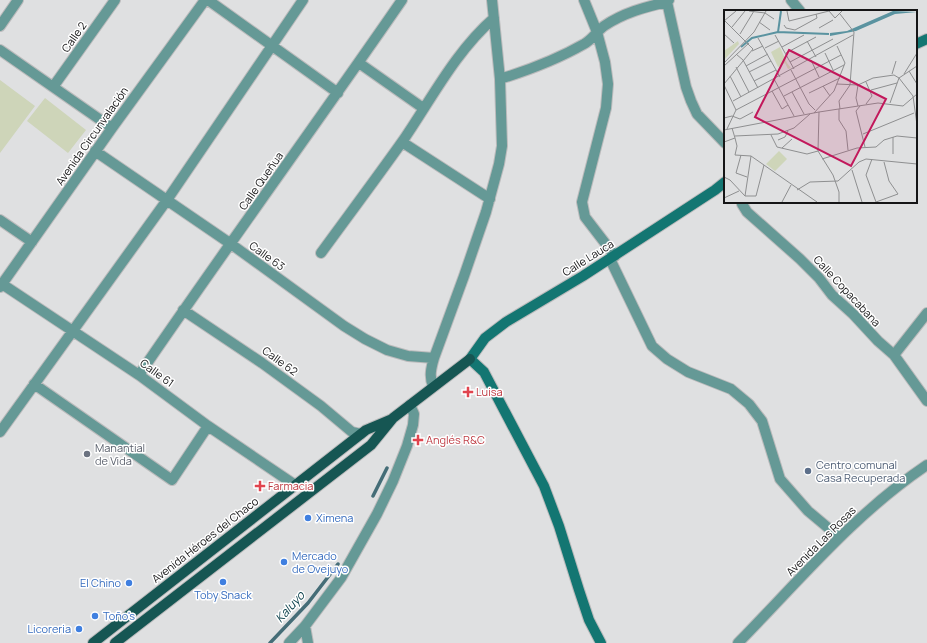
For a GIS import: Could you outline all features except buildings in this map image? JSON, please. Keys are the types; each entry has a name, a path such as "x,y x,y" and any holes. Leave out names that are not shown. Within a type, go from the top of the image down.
{"main road":[{"name":"Avenida Héroes del Chaco","path":"115,643 370,445 393,418 470,359"},
{"name":"Avenida Héroes del Chaco","path":"93,643 294,485 362,434 393,418"},
{"path":"362,434 370,445"},
{"path":"294,485 304,497"}],"street":[{"path":"0,26 18,0"},
{"name":"Calle 2","path":"53,87 115,0"},
{"path":"206,0 338,93"},
{"name":"Avenida Circunvalación","path":"1,286 95,151 206,0"},
{"path":"0,432 167,200 304,0"},
{"name":"Calle Queñua","path":"139,375 183,310 338,93 402,0"},
{"path":"433,386 431,380 431,370 434,358 490,199 502,146 500,79 492,0"},
{"path":"584,0 597,32 605,62 608,84 606,108 582,202 585,217 612,257 652,346 667,359 688,372 731,388 749,404 762,421 780,479 808,511 839,537"},
{"path":"791,0 799,10"},
{"path":"500,79 533,68 586,44 603,26 620,16 668,1 686,87 691,101 697,114 724,142"},
{"path":"321,253 402,142 423,108 473,38 494,18"},
{"path":"917,44 927,39"},
{"path":"0,50 112,128"},
{"path":"359,63 423,108"},
{"path":"402,142 490,199"},
{"name":"Calle 63","path":"95,151 231,244 344,326 365,339 387,350 408,356 434,358"},
{"name":"Calle Lauca","path":"470,359 485,338 506,322 612,257 724,183"},
{"name":"Calle Copacabana","path":"743,203 747,212 800,259 819,278 832,295 894,355 927,401"},
{"path":"0,220 32,242"},
{"name":"Calle 61","path":"1,286 73,330 294,485"},
{"name":"Calle 62","path":"183,310 262,363 321,406 352,432 362,434"},
{"path":"894,355 927,313"},
{"path":"470,359 484,372 544,486 559,526 579,590 590,620 601,643"},
{"path":"34,384 172,480 208,426"},
{"path":"288,643 305,626 341,578 377,514 393,481 407,446 413,425 414,414 410,405"},
{"name":"Avenida Las Rosas","path":"738,643 839,537 902,482 927,465"},
{"path":"305,626 308,643"}],"green space":[{"path":"0,80 35,106 0,153"},
{"path":"45,98 86,130 68,153 27,121"}],"waterway":[{"name":"Kaluyo","path":"373,496 387,468"},
{"name":"Kaluyo","path":"270,643 308,603 338,564"}],"place":[{"name":"Luisa","path":"468,392"},
{"name":"Anglés R&C","path":"418,440"},
{"name":"Manantial de Vida","path":"87,454"},
{"name":"Centro comunal Casa Recuperada","path":"808,471"},
{"name":"Farmacia","path":"260,486"},
{"name":"Ximena","path":"308,518"},
{"name":"Mercado de Ovejuyo","path":"284,562"},
{"name":"Toby Snack","path":"223,582"},
{"name":"El Chino","path":"129,583"},
{"name":"Toño's","path":"95,616"},
{"name":"Licoreria","path":"79,629"}]}
